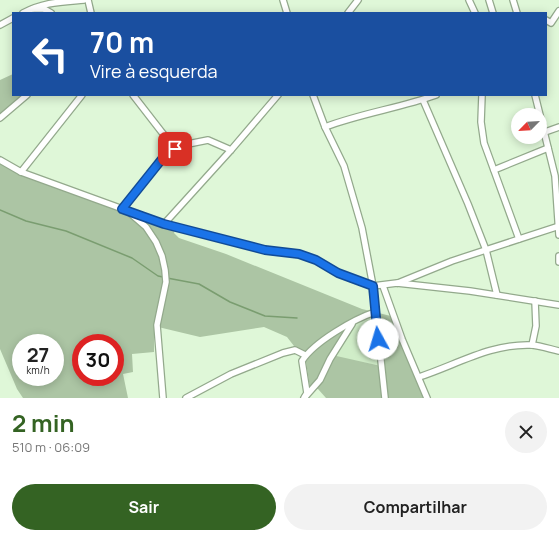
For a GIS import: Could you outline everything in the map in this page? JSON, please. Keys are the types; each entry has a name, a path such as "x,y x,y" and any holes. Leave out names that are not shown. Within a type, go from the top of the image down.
{"street":[{"path":"25,12 45,4 84,0"},
{"path":"88,0 91,12"},
{"path":"283,0 287,12"},
{"path":"349,12 358,0"},
{"path":"469,0 475,12"},
{"path":"489,0 493,12"},
{"path":"513,0 517,12"},
{"path":"30,9 44,9 49,12"},
{"path":"547,20 551,22 559,11"},
{"path":"0,26 12,19"},
{"path":"0,118 27,96"},
{"path":"21,172 81,96"},
{"path":"134,96 164,135 173,142 183,145"},
{"path":"164,224 277,96"},
{"path":"313,96 325,127 344,166 362,228 373,286 385,398"},
{"path":"325,127 376,111 390,109 433,96"},
{"path":"482,96 480,122 484,143 519,239"},
{"path":"535,96 539,108"},
{"path":"423,100 468,204 486,250 497,295"},
{"path":"547,131 559,126"},
{"path":"164,135 167,146 166,154"},
{"path":"125,210 166,154 183,145 208,140 231,150"},
{"path":"547,143 557,175 559,235"},
{"path":"494,170 548,148"},
{"path":"0,160 21,172 164,224 265,250 299,254 316,260 338,273 373,286 397,284 470,290 559,305"},
{"path":"125,210 146,227 156,242 162,256 165,270 166,282 157,325 163,398"},
{"path":"397,284 452,260 559,226"},
{"path":"559,256 559,262"},
{"path":"383,286 402,339 428,398"},
{"path":"532,345 536,326 535,301"},
{"path":"304,397 307,393 302,366 302,361 305,355 320,342 362,316 375,312"},
{"path":"304,397 320,380 330,359 353,322"},
{"path":"419,377 480,354 513,346 532,345 559,351"},
{"path":"186,398 231,374 283,353 295,350 305,355"}],"shaded area":[{"path":"12,74 12,96 26,96 0,118 0,80"},
{"path":"0,160 21,172 176,227 174,233 179,238 226,254 362,309 395,317 427,398 326,398 318,389 310,388 305,355 294,346 287,337 264,327 200,337 154,326 154,352 132,354 133,372 124,374 124,334 72,334 72,386 124,386 124,379 128,398 23,398 16,386 64,386 64,334 12,334 12,377 0,349","holes":["375,313 381,366 332,355 353,322"]},
{"path":"375,312 381,366 332,356 353,322"}],"waterway":[{"path":"0,210 26,221 66,231 132,258 158,276 163,277"},
{"path":"167,278 199,284 230,302 265,316 297,318"}],"route":[{"path":"175,149 166,154 122,209 164,224 265,250 299,254 316,260 338,273 373,286 378,339"}]}
